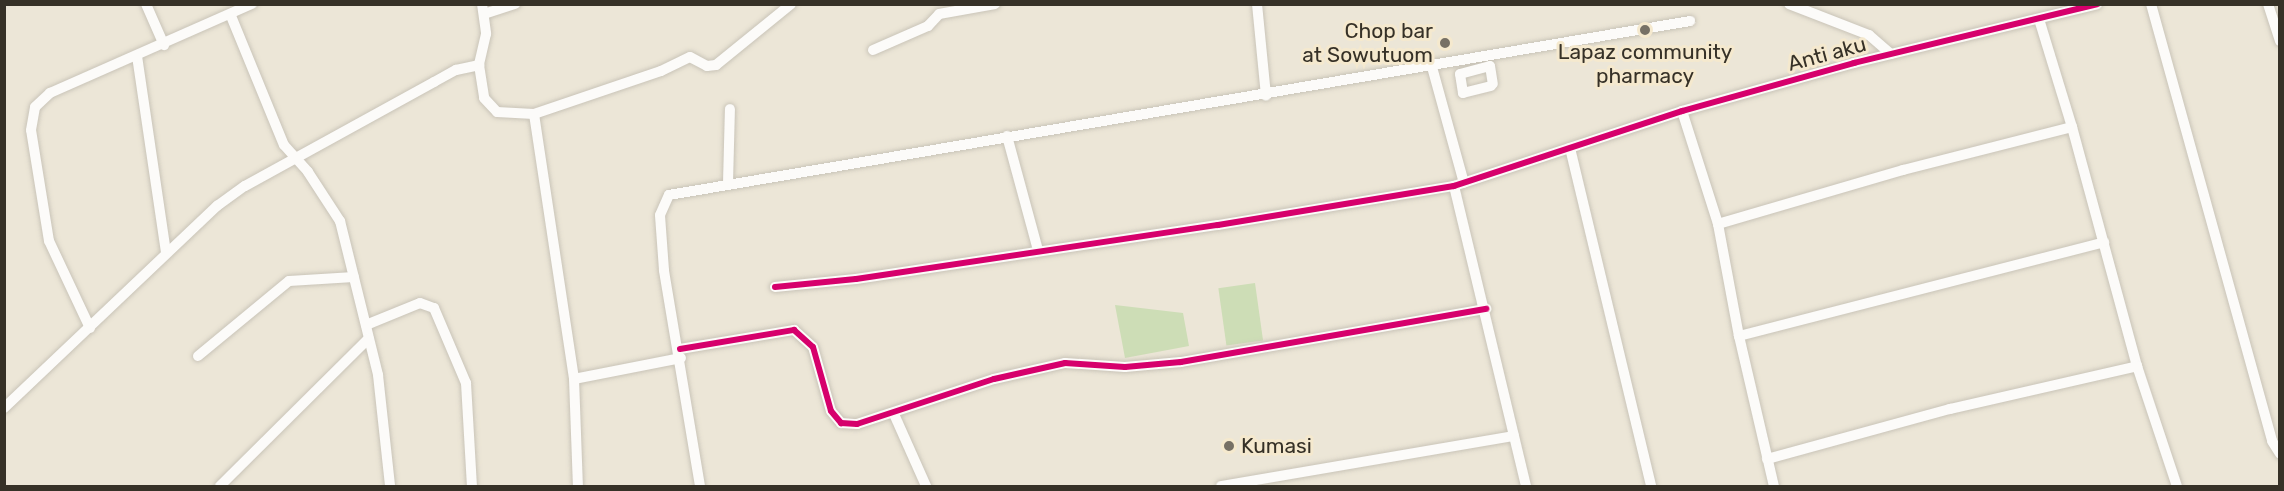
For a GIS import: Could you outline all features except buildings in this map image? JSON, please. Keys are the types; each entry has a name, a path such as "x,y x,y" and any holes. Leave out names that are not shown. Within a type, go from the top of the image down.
{"street":[{"path":"146,4 164,45"},
{"path":"90,327 49,241 31,116 50,93 231,16 252,4"},
{"path":"515,4 483,9 486,34 479,65 482,93 492,110 534,114 661,71 690,57 707,66 716,65 791,4"},
{"path":"873,50 928,26 939,14 995,4"},
{"path":"1257,4 1266,96"},
{"path":"1789,4 1869,35 1891,54"},
{"name":"Anti aku","path":"775,287 856,279 1038,250 1218,225 1459,184 1682,111 1891,54 2097,4"},
{"path":"2151,4 2272,441 2280,454"},
{"path":"2268,4 2280,40"},
{"path":"231,16 276,128 295,161 308,172 340,221 366,325 384,416 390,486"},
{"path":"2038,19 2072,127 2137,366 2176,486"},
{"path":"700,486 680,353 664,270 662,206 669,195 1007,136 1266,96 1690,21"},
{"path":"137,56 165,253"},
{"path":"4,408 217,206 456,70 479,65"},
{"path":"1432,67 1526,486"},
{"path":"728,183 730,109"},
{"path":"1682,111 1718,224 1738,336 1774,486"},
{"path":"534,114 573,380 578,486"},
{"path":"1718,224 1903,170 2072,127"},
{"path":"1007,136 1038,250"},
{"path":"1570,148 1651,486"},
{"path":"1738,336 2104,243"},
{"path":"198,356 289,281 354,277"},
{"path":"366,325 420,303 434,308 466,382 472,486"},
{"path":"573,380 680,353 794,330 813,346 831,411 842,423 857,424 994,380 1065,363 1125,367 1181,362 1486,309"},
{"path":"220,486 369,339"},
{"path":"1767,459 1950,409 2137,366"},
{"path":"894,414 926,486"},
{"path":"1221,486 1514,436"}],"green space":[{"path":"1255,283 1263,340 1226,346 1218,288"},
{"path":"1115,305 1183,313 1189,346 1125,358"}],"cycle path":[{"path":"775,287 856,279 1218,225 1454,186 1682,111 1854,63 2097,4"},
{"path":"680,349 794,330 813,347 831,411 841,423 857,424 994,379 1065,363 1125,367 1181,362 1486,309"}],"place":[{"name":"Lapaz community pharmacy","path":"1645,30"},
{"name":"Chop bar at Sowutuom","path":"1445,43"},
{"name":"Kumasi","path":"1229,446"}]}
